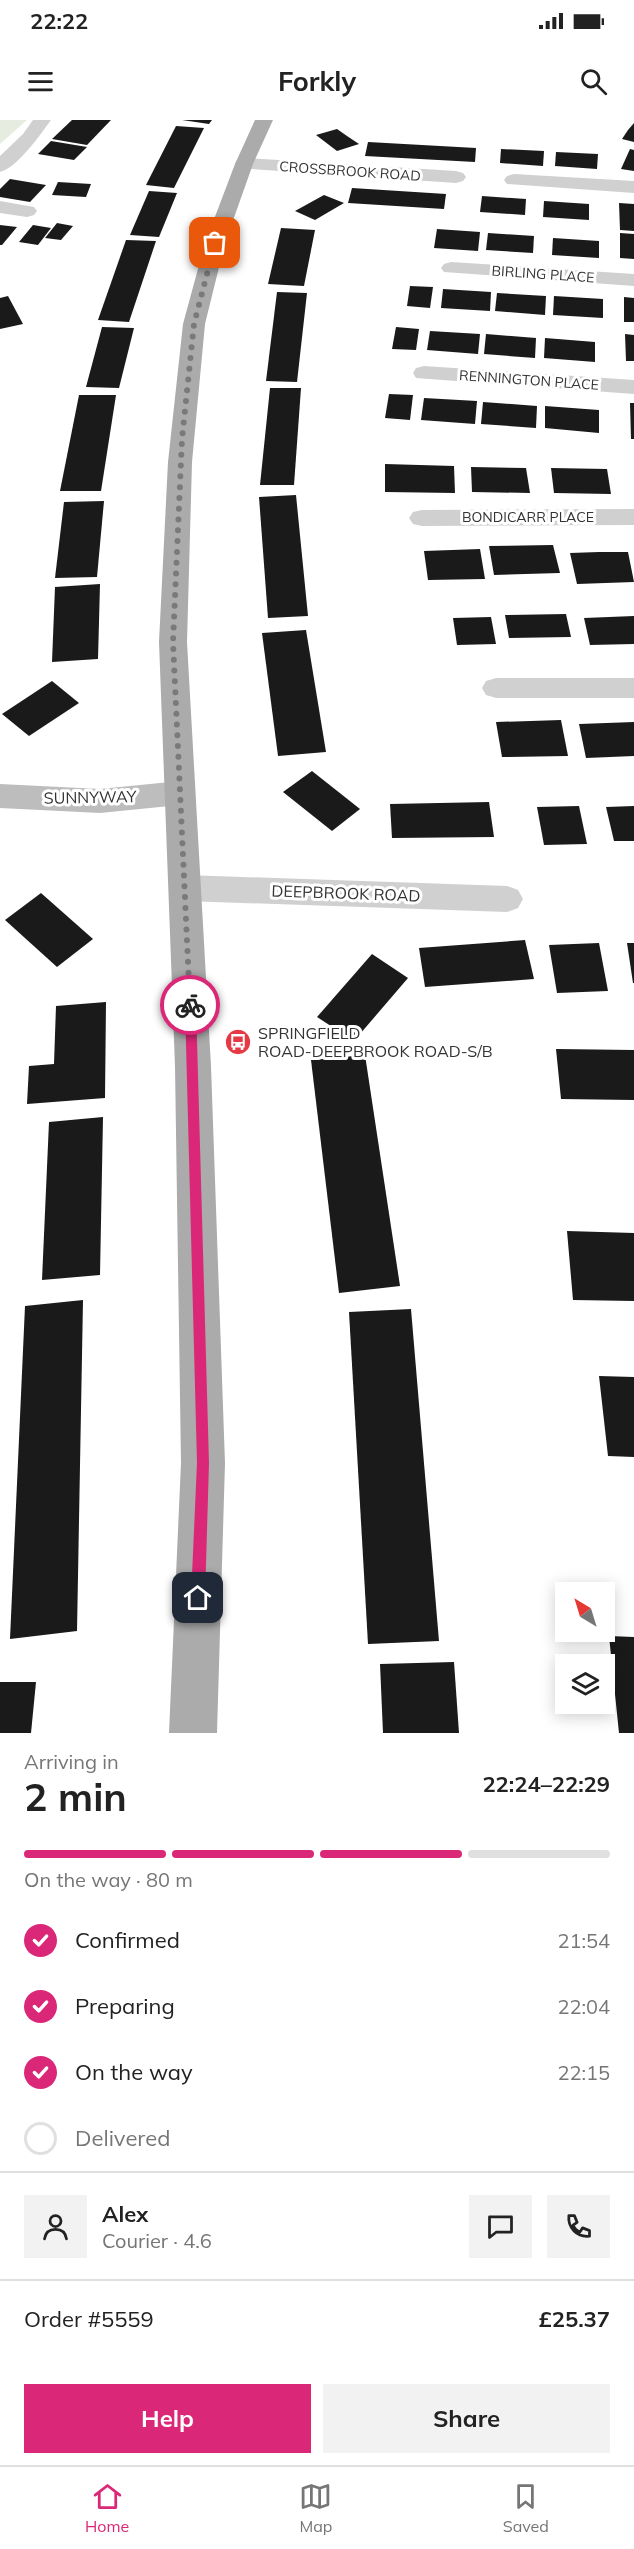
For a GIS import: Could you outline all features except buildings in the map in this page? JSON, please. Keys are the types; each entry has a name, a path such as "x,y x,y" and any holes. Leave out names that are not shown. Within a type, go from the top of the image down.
{"main road":[{"path":"193,1733 203,1463 193,1066 173,642 180,462 194,324 215,243 244,164 264,120"}],"street":[{"path":"0,166 29,138 42,120"},
{"name":"CROSSBROOK ROAD","path":"244,164 456,177"},
{"path":"514,180 634,187"},
{"path":"0,207 27,211"},
{"name":"BIRLING PLACE","path":"451,268 634,280"},
{"name":"RENNINGTON PLACE","path":"424,373 634,387"},
{"name":"BONDICARR PLACE","path":"422,518 634,517"},
{"path":"496,688 634,688"},
{"name":"SUNNYWAY","path":"0,796 100,801 180,793"},
{"name":"DEEPBROOK ROAD","path":"185,888 507,899"}],"shaded area":[{"path":"0,120 27,120 0,144"}],"way so far":[{"path":"190,1005 173,642 180,462 194,324 215,243"}],"place":[{"name":"SPRINGFIELD ROAD-DEEPBROOK ROAD-S/B","path":"238,1042"}],"route":[{"path":"190,1005 203,1463 198,1598"}]}
